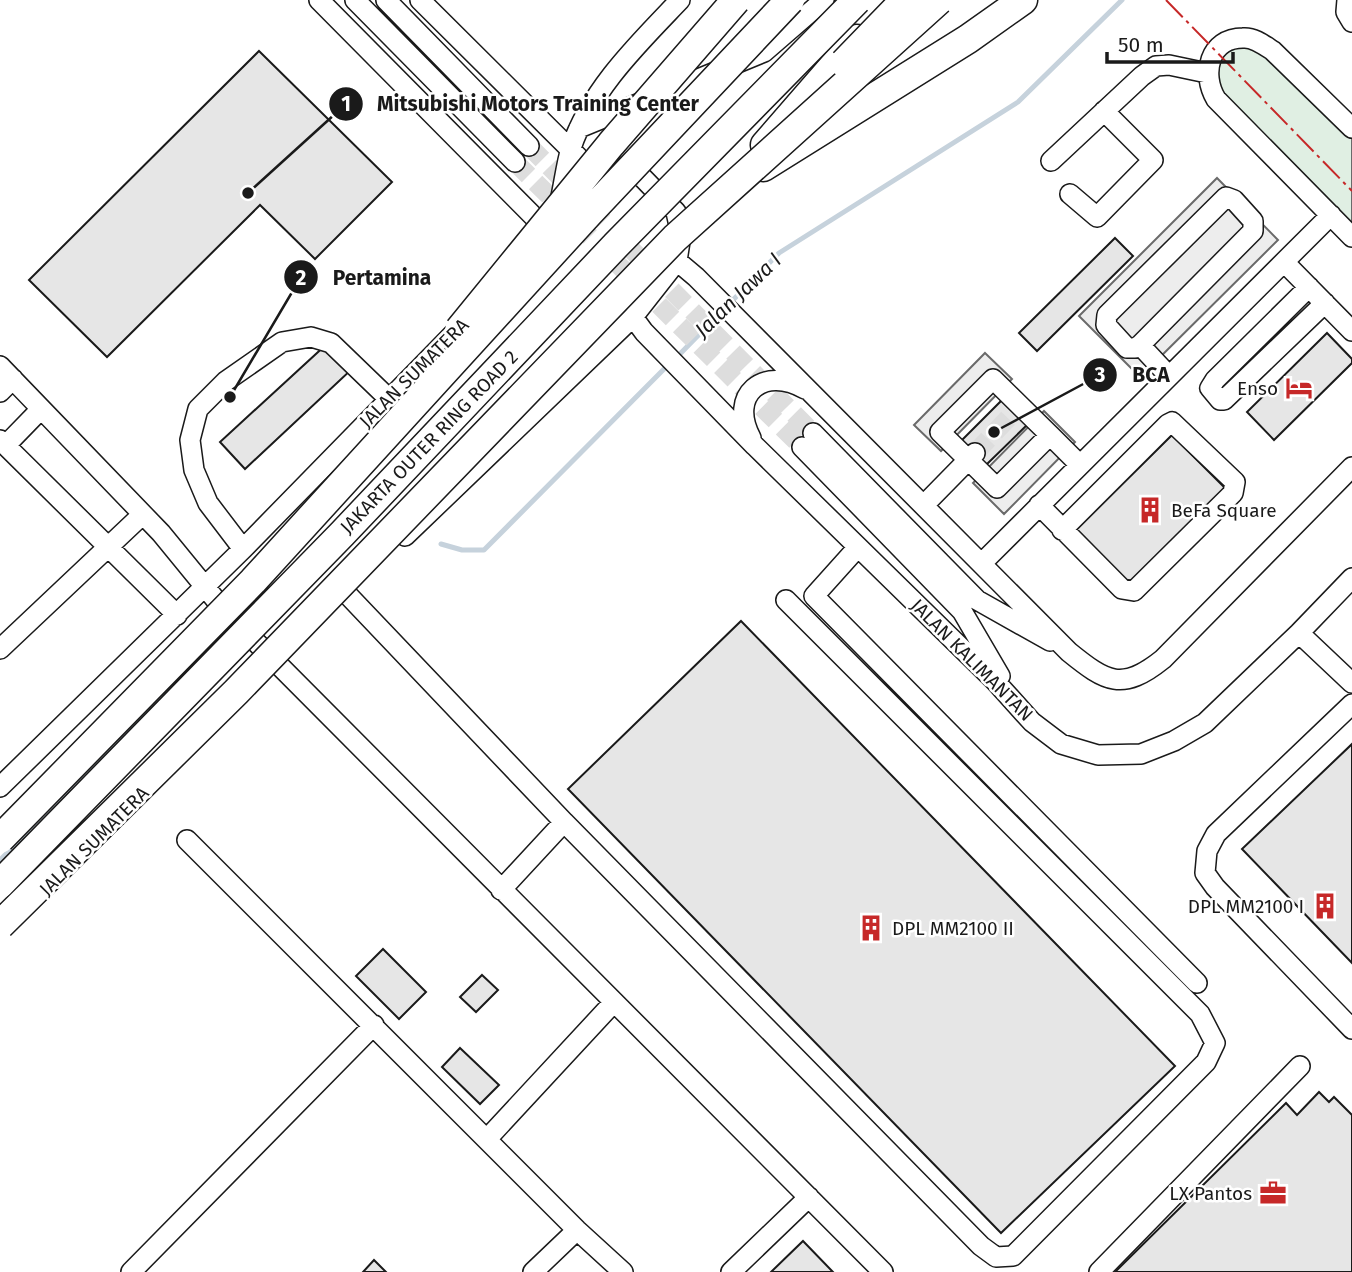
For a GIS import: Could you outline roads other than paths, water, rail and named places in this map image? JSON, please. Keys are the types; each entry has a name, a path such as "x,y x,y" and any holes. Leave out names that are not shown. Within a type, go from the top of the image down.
{"highway":[{"path":"253,581 611,144 736,0"},
{"name":"JAKARTA OUTER RING ROAD 2","path":"0,839 253,581 589,213 790,0"},
{"name":"JAKARTA OUTER RING ROAD 2","path":"0,884 342,534 616,245 858,0"},
{"path":"765,145 891,0"},
{"path":"0,925 236,692 683,238 905,0"},
{"path":"683,238 939,0"},
{"path":"683,238 751,174 900,83 1012,5"}],"street":[{"path":"318,0 553,237"},
{"path":"355,0 515,162"},
{"path":"386,0 529,146"},
{"path":"420,0 605,185"},
{"path":"553,237 571,150 579,128 616,68 680,0"},
{"path":"579,128 764,52 824,0"},
{"path":"1347,0 1346,12 1352,22"},
{"path":"1352,128 1273,51 1260,42 1245,37 1230,40 1219,47 1212,58 1208,87 1216,99 1352,237"},
{"path":"1051,161 1156,66 1169,65 1208,73"},
{"path":"1070,194 1097,218 1153,160 1104,111"},
{"name":"JALAN SUMATERA","path":"0,934 276,660 633,317 683,238 765,145"},
{"name":"JALAN SUMATERA","path":"0,787 243,549 388,398 621,172 640,175 676,212 683,238"},
{"path":"1226,197 1234,200 1253,221 1253,231 1140,345 1131,349 1124,346 1105,325 1107,315 1222,199 1226,197"},
{"path":"982,563 1331,215"},
{"path":"683,238 710,292 1069,652 1096,674 1121,680 1144,674 1163,659 1352,467"},
{"path":"1284,261 1352,331"},
{"path":"1309,287 1215,380 1210,388 1218,399 1224,400 1325,303"},
{"name":"JALAN KALIMANTAN","path":"633,317 644,332 755,446 1032,722 1061,744 1098,755 1141,754 1174,741 1205,723 1352,578"},
{"path":"243,549 208,503 194,470 190,440 198,409 226,380 282,342 311,337 331,342 388,398"},
{"path":"1140,345 1168,375"},
{"path":"4,379 41,409 142,514 224,610 883,1272"},
{"path":"1050,435 997,488 971,457 940,432 993,379 1017,409 1050,435 1080,465"},
{"path":"755,446 742,418 750,393 756,386 773,380 784,381 812,394"},
{"path":"41,409 3,442 177,615"},
{"path":"1039,505 1062,530 1122,589 1129,592 1134,591 1233,493 1235,482 1172,422 1062,530"},
{"path":"1016,704 962,611 807,440 977,600 1069,652"},
{"path":"924,505 971,457"},
{"path":"0,649 142,514"},
{"path":"858,547 814,596 1197,982"},
{"path":"346,593 564,822 981,1246 996,1257 1013,1256 1206,1062 1215,1043 1200,1014 786,600"},
{"path":"1299,633 1352,683"},
{"path":"1352,704 1216,834 1207,851 1205,873 1215,887 1352,1028"},
{"path":"501,890 564,822"},
{"path":"187,840 623,1272"},
{"path":"487,1139 614,1002"},
{"path":"131,1272 374,1025"},
{"path":"1099,1272 1300,1066"},
{"path":"731,1272 809,1198"},
{"path":"533,1272 578,1230"}],"waterway":[{"name":"Jalan Jawa I","path":"730,303 779,253 1018,102 1122,0"},
{"name":"Jalan Jawa I","path":"676,358 723,310"},
{"name":"Jalan Jawa I","path":"441,544 462,550 484,550 669,364"},
{"path":"0,860 193,666"}],"tunnel":[{"path":"529,146 813,433"},
{"path":"515,162 802,447"},
{"path":"975,453 1014,412"}],"place":[{"name":"Mitsubishi Motors Training Center","path":"248,193"},
{"name":"Enso","path":"1299,388"},
{"name":"Pertamina","path":"230,397"},
{"name":"BCA","path":"994,432"},
{"name":"BeFa Square","path":"1150,510"},
{"name":"DPL MM2100 I","path":"1325,906"},
{"name":"DPL MM2100 II","path":"871,928"},
{"name":"LX Pantos","path":"1273,1193"}]}
